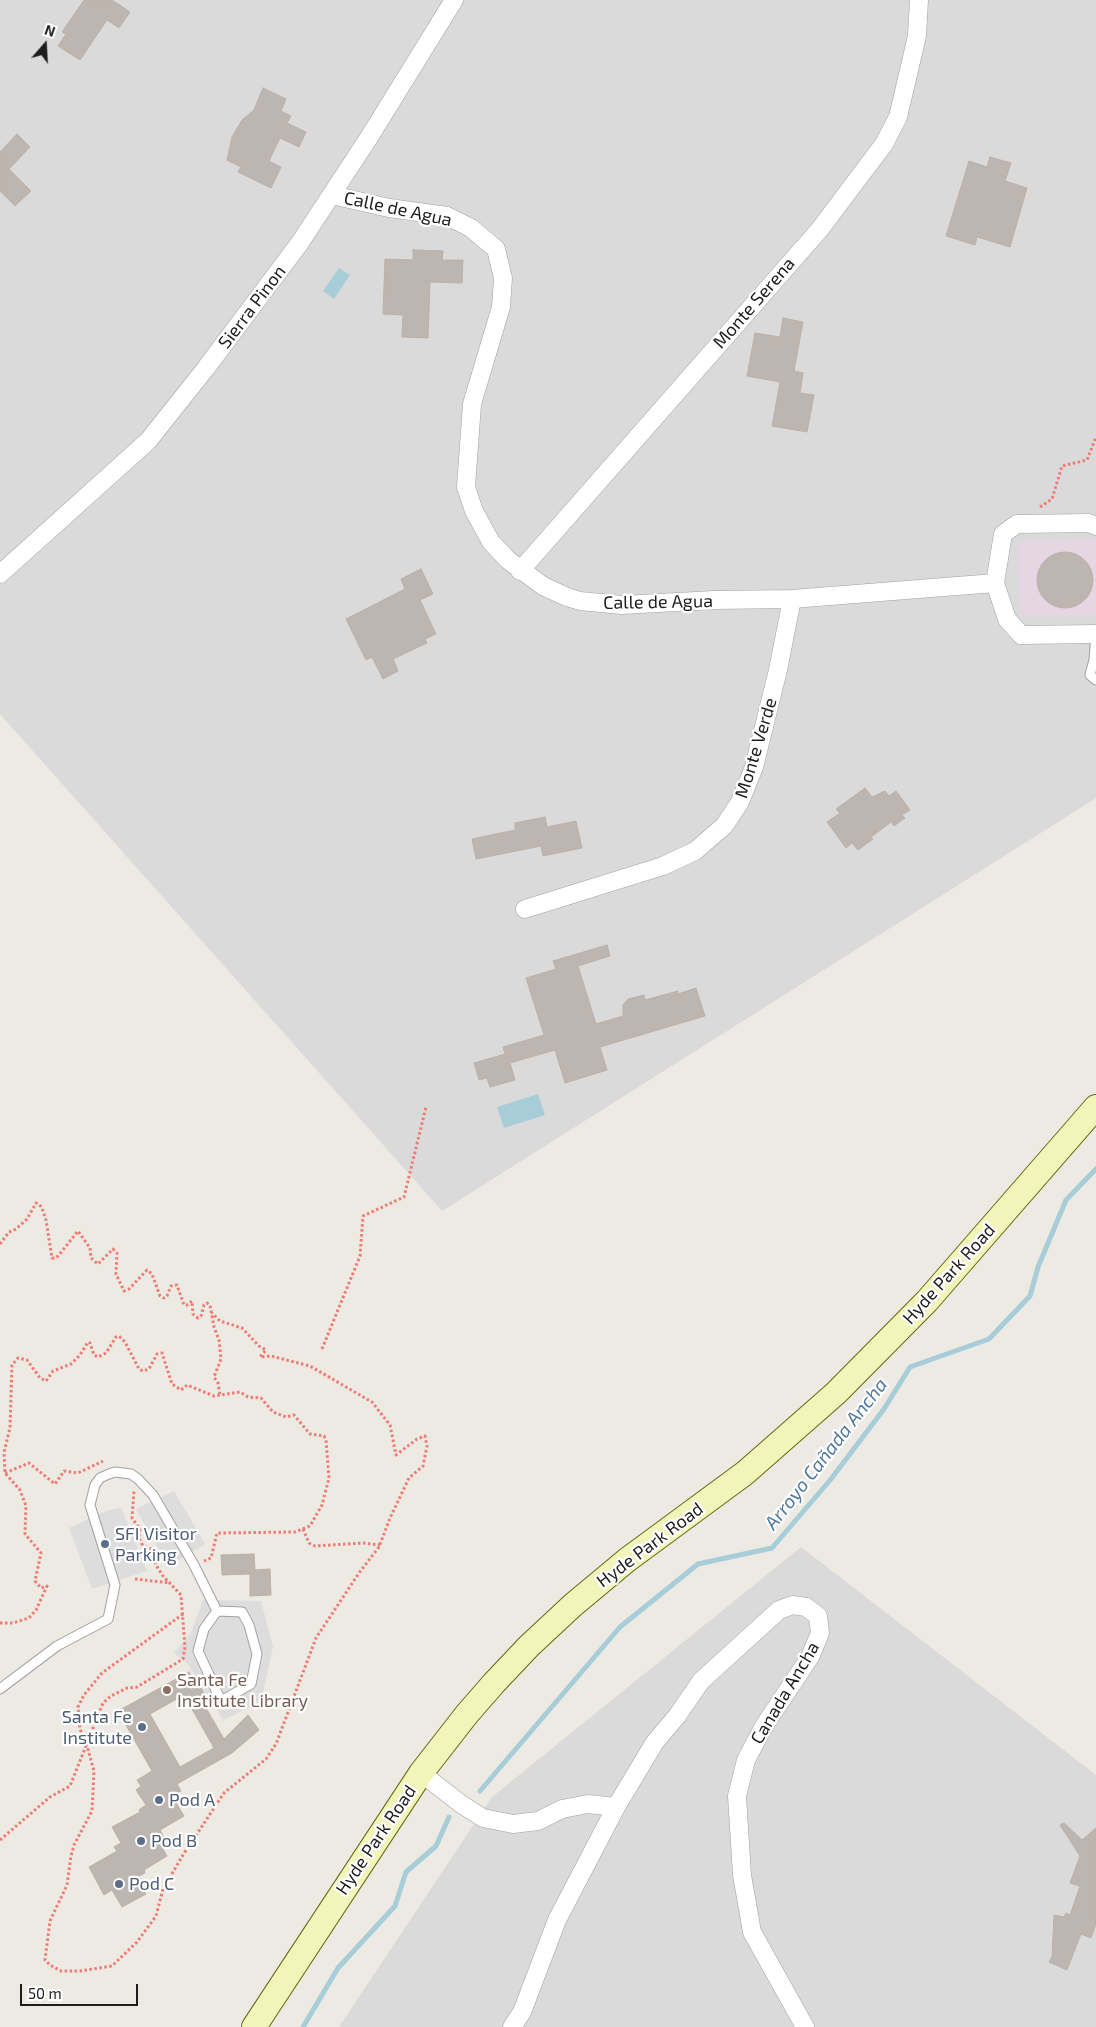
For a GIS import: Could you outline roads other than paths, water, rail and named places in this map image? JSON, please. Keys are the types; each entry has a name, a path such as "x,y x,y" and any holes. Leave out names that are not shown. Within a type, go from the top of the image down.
{"main road":[{"name":"Hyde Park Road","path":"254,2027 421,1773 480,1698 552,1624 627,1560 745,1473 836,1393 927,1301 1096,1106"}],"street":[{"name":"Sierra Pinon","path":"0,574 148,441 300,244 454,0"},
{"name":"Monte Serena","path":"520,571 820,229 884,144 898,117 917,36 919,0"},
{"name":"Calle de Agua","path":"332,195 389,208 446,216 471,228 496,249 503,278 501,307 472,404 466,487 484,532 499,551 520,571 555,592 593,603 639,605 714,600 792,599 994,583"},
{"path":"1096,526 1089,522 1017,524 1003,534 994,583 1007,619 1021,635 1096,634"},
{"name":"Monte Verde","path":"525,909 663,866 695,851 724,826 740,802 758,752 778,670 792,599"},
{"name":"Canada Ancha","path":"512,2027 522,2012 557,1920 616,1807 655,1742 677,1716 701,1681 780,1610 793,1605 806,1607 818,1616 820,1633 810,1657 764,1726 750,1752 736,1796 742,1875 752,1932 805,2027"},
{"path":"421,1773 461,1804 483,1818 513,1824 538,1821 562,1809 588,1804 616,1807"}],"lane":[{"path":"1096,634 1094,660 1090,675 1096,680"},
{"path":"0,1689 57,1646 108,1619 115,1585 90,1505 91,1495 100,1478 115,1472 131,1474 153,1495 194,1565 217,1611"},
{"path":"217,1611 242,1612 249,1625 257,1654 251,1684 221,1701 198,1651 204,1629 217,1611"}],"water":[{"path":"339,268 350,275 334,299 323,291"},
{"path":"538,1094 545,1115 504,1128 497,1107"}],"waterway":[{"name":"Arroyo Cañada Ancha","path":"480,1791 620,1627 698,1564 772,1548 831,1479 884,1409 910,1367 989,1339 1030,1296 1038,1267 1066,1200 1096,1169"},
{"name":"Arroyo Cañada Ancha","path":"303,2027 338,1968 395,1906 406,1872 436,1846 449,1817"}],"place":[{"name":"SFI Visitor Parking","path":"105,1544"},
{"name":"Santa Fe Institute Library","path":"167,1690"},
{"name":"Santa Fe Institute","path":"142,1727"},
{"name":"Pod A","path":"159,1800"},
{"name":"Pod B","path":"141,1841"},
{"name":"Pod C","path":"119,1884"}]}
